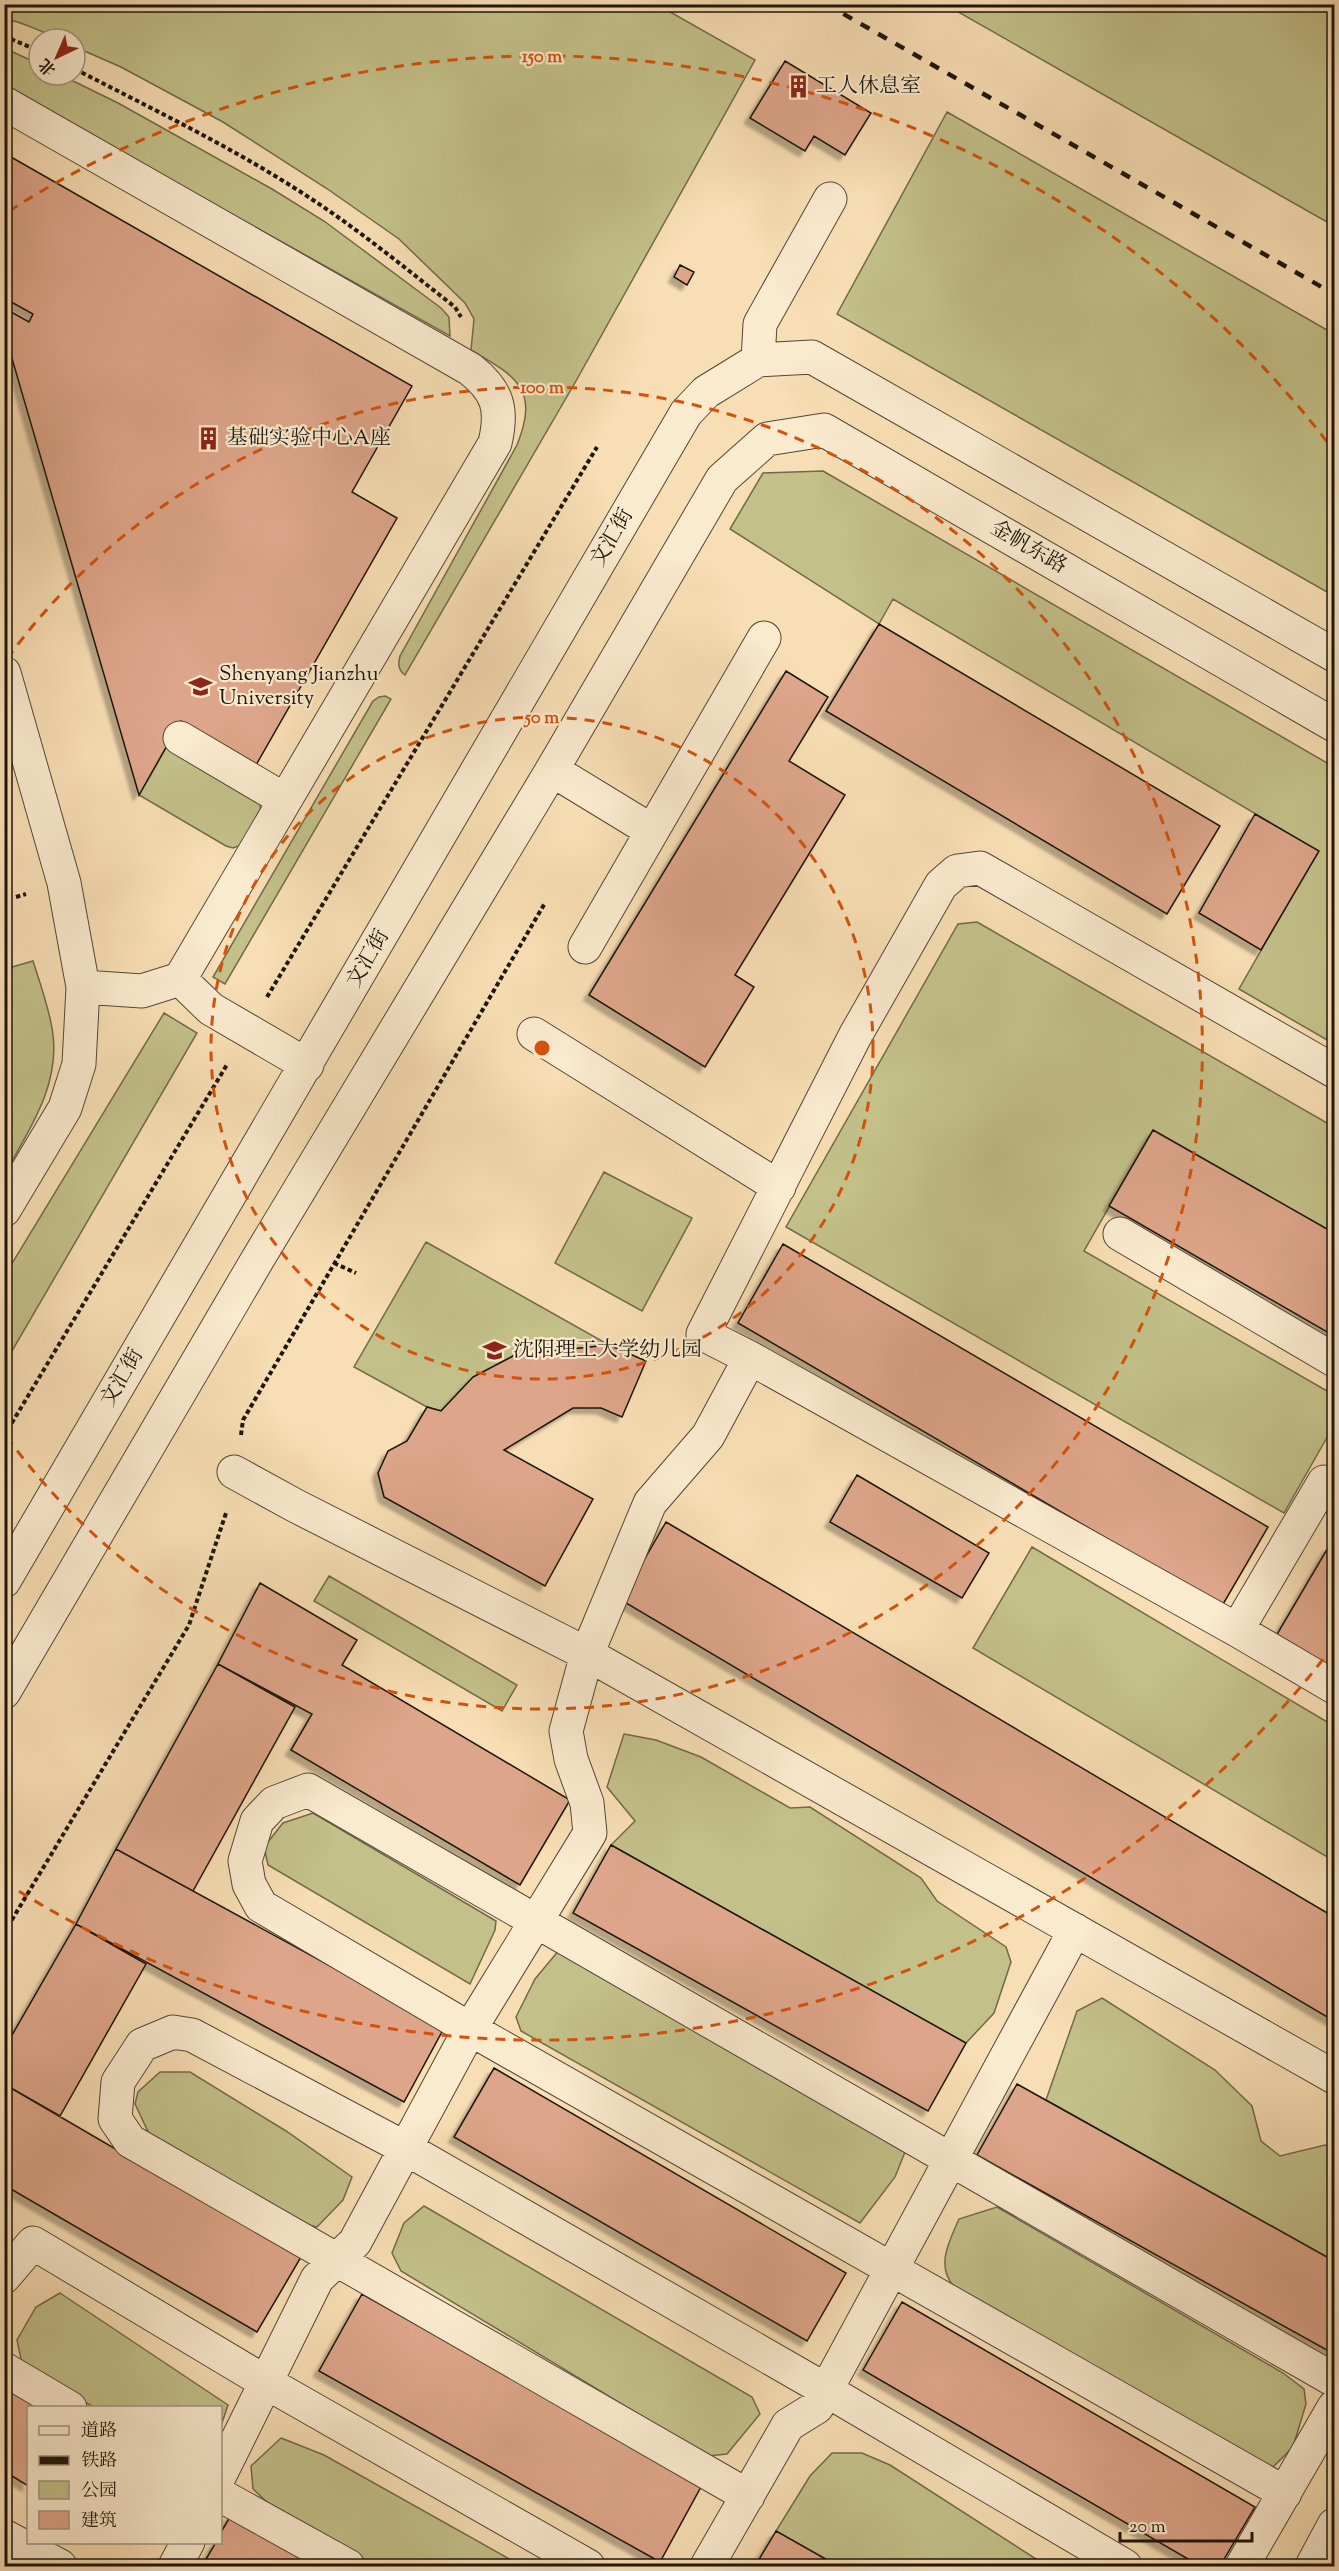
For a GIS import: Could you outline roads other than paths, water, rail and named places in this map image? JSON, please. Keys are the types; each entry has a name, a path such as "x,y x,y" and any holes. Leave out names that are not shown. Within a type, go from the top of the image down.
{"street":[{"path":"4,103 450,358 488,383 498,403 500,423 495,443 180,979 142,991 83,987"},
{"path":"830,199 760,324 758,360 812,357 1335,655"},
{"name":"文汇街","path":"4,1581 686,413 706,392 758,360"},
{"name":"金帆东路","path":"552,770 722,479 767,439 824,430 1335,724"},
{"path":"585,947 764,639"},
{"path":"4,673 64,883 83,987 79,1064 65,1108 4,1210"},
{"path":"180,738 285,800"},
{"path":"4,1692 256,1262 552,770 652,831"},
{"path":"1335,1071 980,868 957,871 941,885 855,1036 703,1334 1237,1630 1335,1688"},
{"path":"180,979 211,1009 307,1065"},
{"path":"534,1034 779,1187"},
{"path":"1120,1234 1335,1360"},
{"path":"222,2471 318,2279 355,2242 470,2029 590,1833 587,1803 571,1759 566,1731 587,1654 650,1503 708,1436 750,1358"},
{"path":"234,1472 306,1512 587,1654 1335,2077"},
{"path":"1237,1630 1324,1482 1335,1489"},
{"path":"1285,2493 470,2029 261,1906 249,1884 245,1861 257,1821 274,1803 309,1790 1335,2380"},
{"path":"706,2566 788,2425 817,2407 1075,1930"},
{"path":"748,2496 130,2141 115,2119 118,2082 142,2045 173,2032 192,2035 405,2148 826,2390 1125,2566"},
{"path":"4,2277 33,2243 267,2383 588,2566"},
{"path":"4,2369 67,2406"},
{"path":"1242,2566 1335,2407"},
{"path":"222,2496 348,2566"},
{"path":"1312,2566 1335,2525"},
{"path":"4,2536 60,2566"},
{"path":"175,2566 187,2544"}],"railway":[{"path":"826,4 1334,294"}],"place":[{"name":"工人休息室","path":"798,87"},
{"name":"基础实验中心A座","path":"209,439"},
{"name":"Shenyang Jianzhu University","path":"201,687"},
{"name":"沈阳理工大学幼儿园","path":"495,1351"}]}
